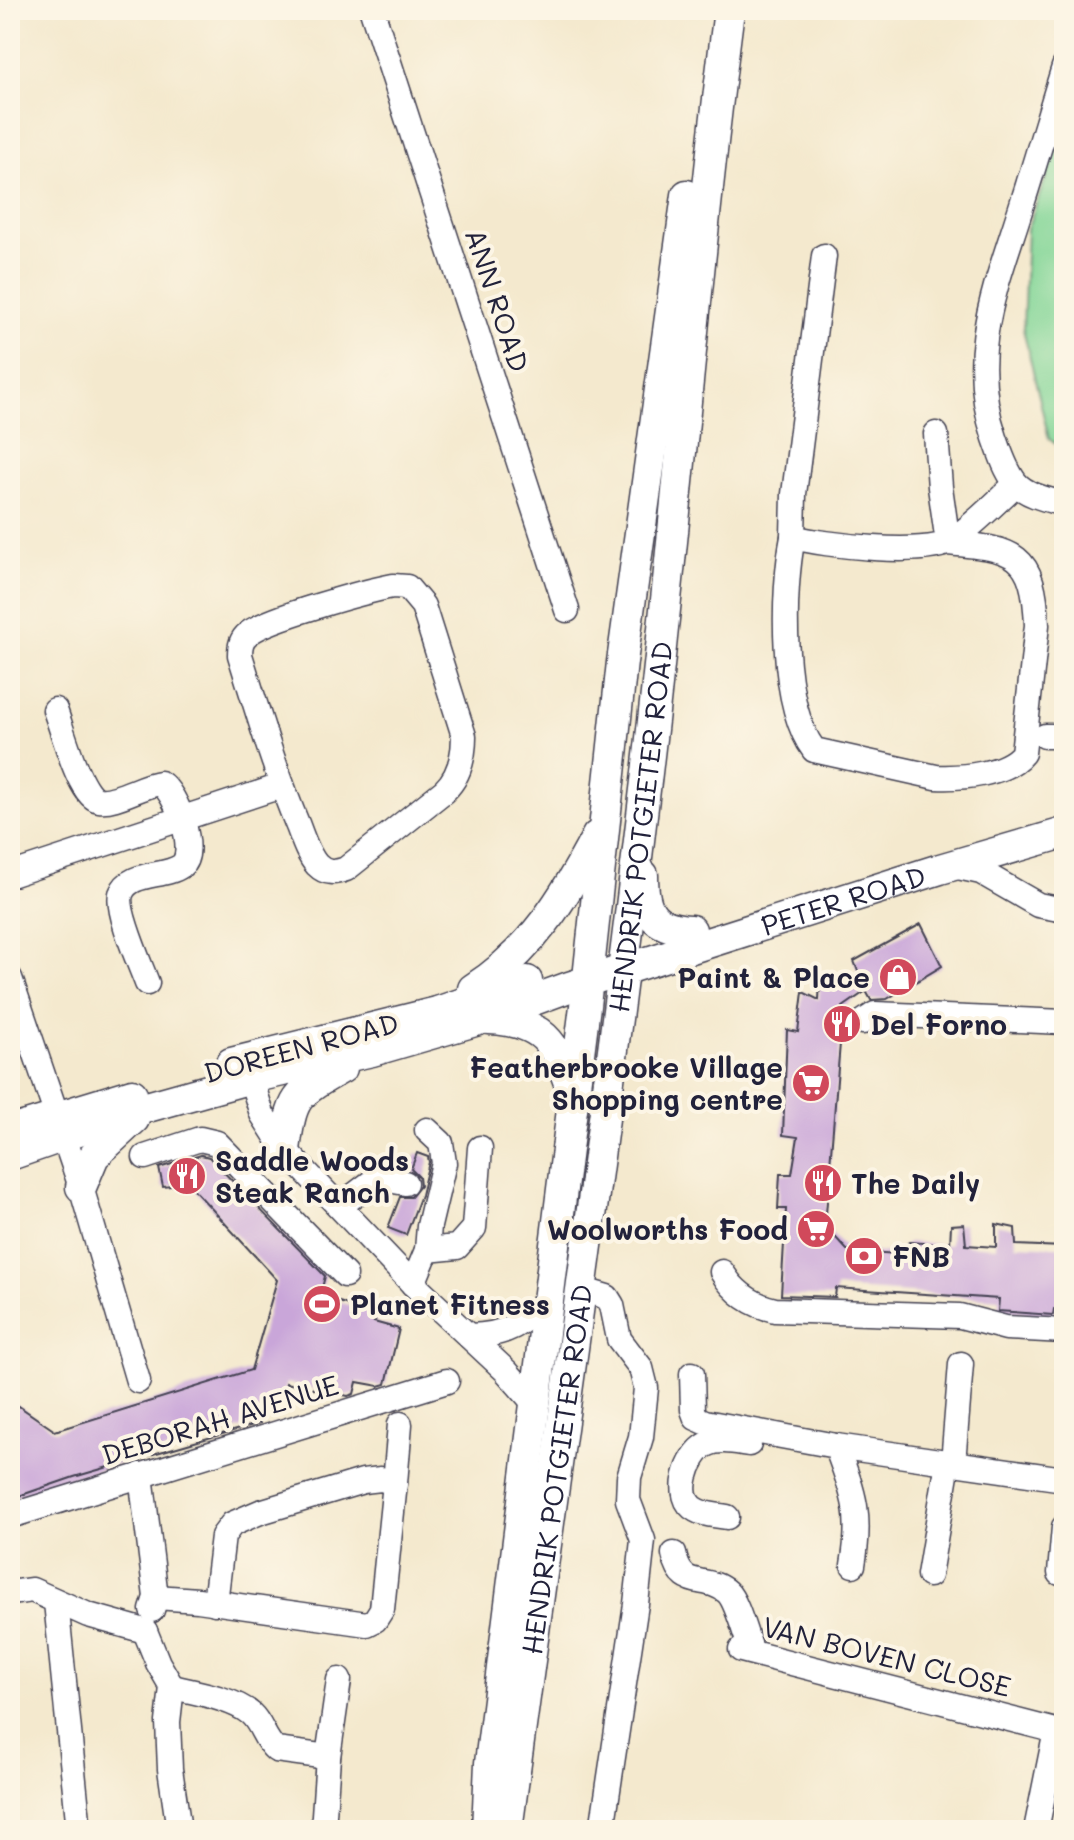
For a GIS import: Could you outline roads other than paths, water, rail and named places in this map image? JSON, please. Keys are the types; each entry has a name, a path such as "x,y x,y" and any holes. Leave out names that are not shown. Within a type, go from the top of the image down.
{"main road":[{"name":"HENDRIK POTGIETER ROAD","path":"487,1830 490,1763 574,1099 624,647 709,10"},
{"name":"HENDRIK POTGIETER ROAD","path":"507,1830 645,793 710,158 729,10"},
{"path":"645,793 644,900 660,922 675,929 691,930"},
{"name":"PETER ROAD","path":"624,960 691,930 1064,814"},
{"path":"437,1012 483,983 529,943 559,904 605,822"},
{"name":"PETER ROAD","path":"624,960 1064,833"},
{"path":"589,971 624,960"},
{"name":"DOREEN ROAD","path":"10,1155 61,1127 437,1012 589,971"},
{"name":"DOREEN ROAD","path":"10,1131 61,1127 147,1107 248,1069 372,1051 482,1019 589,971"},
{"path":"482,1019 519,1022 541,1033 559,1054 574,1099"},
{"path":"285,1150 291,1108 297,1098 313,1084 372,1051"},
{"path":"81,1187 94,1156 147,1107"}],"street":[{"name":"ANN ROAD","path":"372,10 567,610"},
{"path":"1064,67 995,288 984,336 981,380 985,407 1003,461 1016,484 1040,497 1064,504"},
{"path":"793,537 861,548 904,549 948,543 994,547 1021,561 1033,592 1037,625 1023,753 1010,763 975,776 936,777 824,755 814,750 803,736 793,703 785,619 787,566 793,537 794,494 824,256"},
{"path":"936,434 948,543"},
{"path":"948,543 1016,484"},
{"path":"407,587 423,606 464,736 464,750 452,784 346,869 335,873 325,871 316,864 281,786 240,655 240,644 246,634 271,622 384,588 407,587"},
{"path":"55,710 81,784 92,797 100,801 160,783 168,787 173,796 188,848 181,866 136,880 125,888 120,897 147,983"},
{"path":"10,875 281,786"},
{"path":"953,866 981,872 1038,905 1064,910"},
{"path":"10,978 81,1187 138,1381"},
{"path":"863,1022 875,1014 1064,1022"},
{"path":"248,1069 262,1114 285,1150 413,1284 506,1371 535,1404"},
{"path":"421,1191 444,1163 441,1143 427,1130"},
{"path":"145,1157 200,1139 217,1143 345,1275"},
{"path":"427,1250 457,1247 474,1228 480,1148"},
{"path":"340,1206 377,1178 421,1191"},
{"path":"413,1284 427,1250 429,1226 421,1191"},
{"path":"722,1272 739,1293 775,1310 960,1316 1006,1328 1064,1331"},
{"path":"580,1289 607,1297 612,1305 619,1339 641,1368 646,1388 641,1437 629,1477 628,1500 643,1540 602,1830"},
{"path":"469,1336 493,1336 508,1331 523,1322 550,1297"},
{"path":"929,1575 951,1463 961,1364"},
{"path":"692,1374 693,1410 696,1418 705,1422 826,1444 1064,1479"},
{"name":"DEBORAH AVENUE","path":"10,1516 447,1381"},
{"path":"156,1597 372,1622 382,1609 400,1424"},
{"path":"727,1517 697,1511 690,1505 686,1495 687,1469 698,1451 709,1443 725,1441 776,1448 826,1444"},
{"path":"826,1444 854,1495 859,1517 853,1565"},
{"path":"141,1475 156,1597 145,1631 172,1687 168,1722 170,1769 179,1830"},
{"path":"215,1603 223,1536 232,1524 260,1512 363,1481 381,1479 395,1483"},
{"path":"1060,1573 1064,1527"},
{"name":"VAN BOVEN CLOSE","path":"674,1554 677,1567 685,1577 720,1588 731,1596 746,1651 1060,1732"},
{"path":"10,1593 32,1590 88,1615 145,1631"},
{"path":"56,1602 79,1830"},
{"path":"323,1830 328,1757 339,1680"},
{"path":"172,1687 212,1697 250,1712 264,1737 276,1750 328,1757"},
{"path":"1036,1830 1060,1732"}],"place":[{"name":"Paint & Place","path":"898,977"},
{"name":"Del Forno","path":"842,1024"},
{"name":"Featherbrooke Village Shopping centre","path":"811,1083"},
{"name":"Saddle Woods Steak Ranch","path":"187,1176"},
{"name":"The Daily","path":"823,1183"},
{"name":"Woolworths Food","path":"816,1229"},
{"name":"FNB","path":"864,1256"},
{"name":"Planet Fitness","path":"322,1304"}]}
